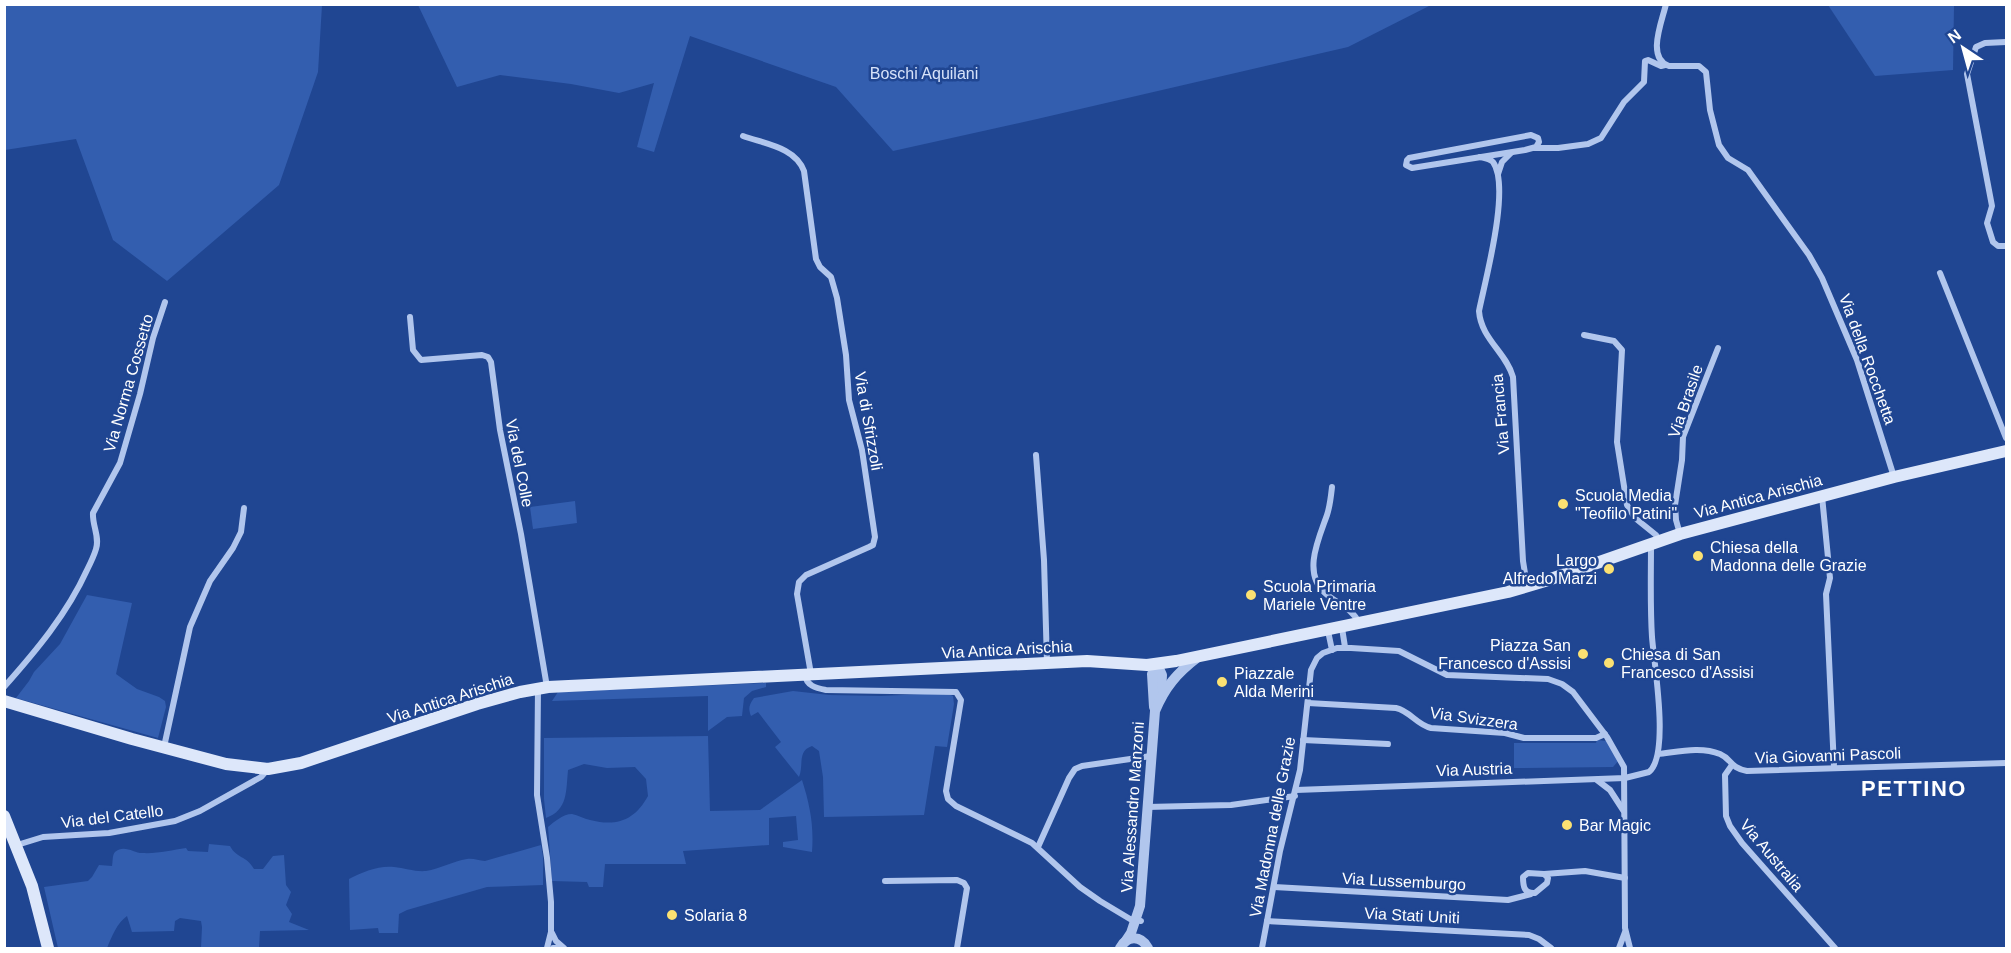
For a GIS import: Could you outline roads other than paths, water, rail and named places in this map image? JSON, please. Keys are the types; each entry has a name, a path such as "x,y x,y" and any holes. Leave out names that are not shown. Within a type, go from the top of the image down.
{"main road":[{"name":"Via Antica Arischia","path":"4,701 226,764 268,768 302,763 477,704 543,688 1087,661 1157,664 1328,631 1527,586 1680,534 1894,477 2007,451"},
{"path":"4,816 32,886 48,948"}],"street":[{"path":"1665,65 1658,57 1657,44 1666,4"},
{"path":"2007,42 1985,43 1976,47 1967,74 1992,206 1987,222 1993,242 1998,246 2007,246"},
{"path":"1558,148 1547,145 1531,135 1409,158 1406,162 1408,168 1412,168 1533,148 1558,148 1588,144 1601,138 1624,102 1644,82 1645,61 1665,65"},
{"name":"Via della Rocchetta","path":"1665,65 1700,66 1706,72 1710,110 1719,145 1728,158 1748,170 1809,255 1822,278 1857,360 1894,477"},
{"name":"Via di Sfrizzoli","path":"743,136 790,152 801,162 804,171 816,259 820,267 831,277 837,298 846,355 849,400 862,450 875,537 873,545 810,573 800,582 797,594 808,674"},
{"path":"1533,148 1538,145 1539,139"},
{"name":"Via Francia","path":"1514,152 1502,162 1498,178 1497,222 1479,311 1482,328 1506,360 1513,377 1523,561 1527,586"},
{"path":"1480,157 1493,162 1498,178"},
{"path":"1940,273 2007,438"},
{"name":"Via Norma Cossetto","path":"4,687 40,645 78,589 97,549 98,540 92,519 93,513 120,463 153,338 165,302"},
{"name":"Via del Colle","path":"410,316 413,350 421,360 482,355 490,359 500,430 525,557 543,688"},
{"path":"1584,335 1614,341 1622,350 1617,442 1627,505 1635,518 1653,532 1655,542 1652,629 1658,680 1658,754"},
{"name":"Via Brasile","path":"1680,534 1675,505 1683,437 1718,348"},
{"path":"1036,455 1044,560 1047,663"},
{"path":"1332,487 1327,514 1317,543 1314,578 1326,594 1354,614 1359,624"},
{"path":"1822,496 1830,578 1826,594 1834,767"},
{"path":"164,748 190,627 210,581 241,532 244,507"},
{"path":"1342,628 1345,648"},
{"path":"1328,631 1332,650 1345,648 1399,651 1447,675 1555,681 1573,692 1605,734 1622,763 1626,928 1630,948"},
{"name":"Via Madonna delle Grazie","path":"1262,948 1284,834 1295,793 1309,683 1314,663 1319,656 1332,650"},
{"name":"Via Alessandro Manzoni","path":"1148,946 1139,921 1157,694 1178,672 1200,656"},
{"path":"1128,664 1142,672 1157,694"},
{"path":"1157,664 1163,681 1157,694"},
{"path":"808,674 806,680 810,685 826,690 956,692 961,700 946,791 948,799 956,806 1038,847 1080,887 1100,901 1139,921 1121,946"},
{"path":"543,688 537,786 549,884 551,927 547,948"},
{"name":"Via Svizzera","path":"1308,703 1396,708 1405,711 1424,726 1431,728 1505,733 1524,738 1596,738 1605,734"},
{"path":"1303,740 1388,744"},
{"name":"Via Giovanni Pascoli","path":"1658,754 1709,751 1724,756 1732,765 1747,771 2007,763"},
{"name":"Via Austria","path":"1147,807 1220,806 1295,793 1624,778 1652,770 1658,754"},
{"path":"1038,847 1075,769 1151,756"},
{"name":"Via Australia","path":"1732,765 1726,771 1725,779 1726,816 1730,826 1742,843 1835,948"},
{"name":"Via del Catello","path":"17,845 43,837 115,832 175,821 200,811 265,775 268,768"},
{"path":"1595,779 1610,790 1625,813"},
{"path":"1531,894 1523,887 1524,875 1528,873 1559,874 1585,871 1625,878"},
{"path":"1544,874 1548,878 1547,883"},
{"name":"Via Lussemburgo","path":"1274,887 1508,900 1538,892 1559,874"},
{"path":"885,881 957,880 964,883 967,888 957,948"},
{"name":"Via Stati Uniti","path":"1267,921 1529,935 1551,948"},
{"path":"551,927 556,941 562,948"},
{"path":"1620,948 1626,928"},
{"path":"1121,946 1136,938 1148,946"},
{"path":"553,948 562,948"}],"place":[{"name":"Scuola Media \"Teofilo Patini\"","path":"1563,504"},
{"name":"Chiesa della Madonna delle Grazie","path":"1698,556"},
{"name":"Largo Alfredo Marzi","path":"1609,569"},
{"name":"Scuola Primaria Mariele Ventre","path":"1251,595"},
{"name":"Piazza San Francesco d'Assisi","path":"1583,654"},
{"name":"Chiesa di San Francesco d'Assisi","path":"1609,663"},
{"name":"Piazzale Alda Merini","path":"1222,682"},
{"name":"Bar Magic","path":"1567,825"},
{"name":"Solaria 8","path":"672,915"}],"district":[{"name":"PETTINO","path":"1914,788"}],"park label":[{"name":"Boschi Aquilani","path":"924,73"}]}
